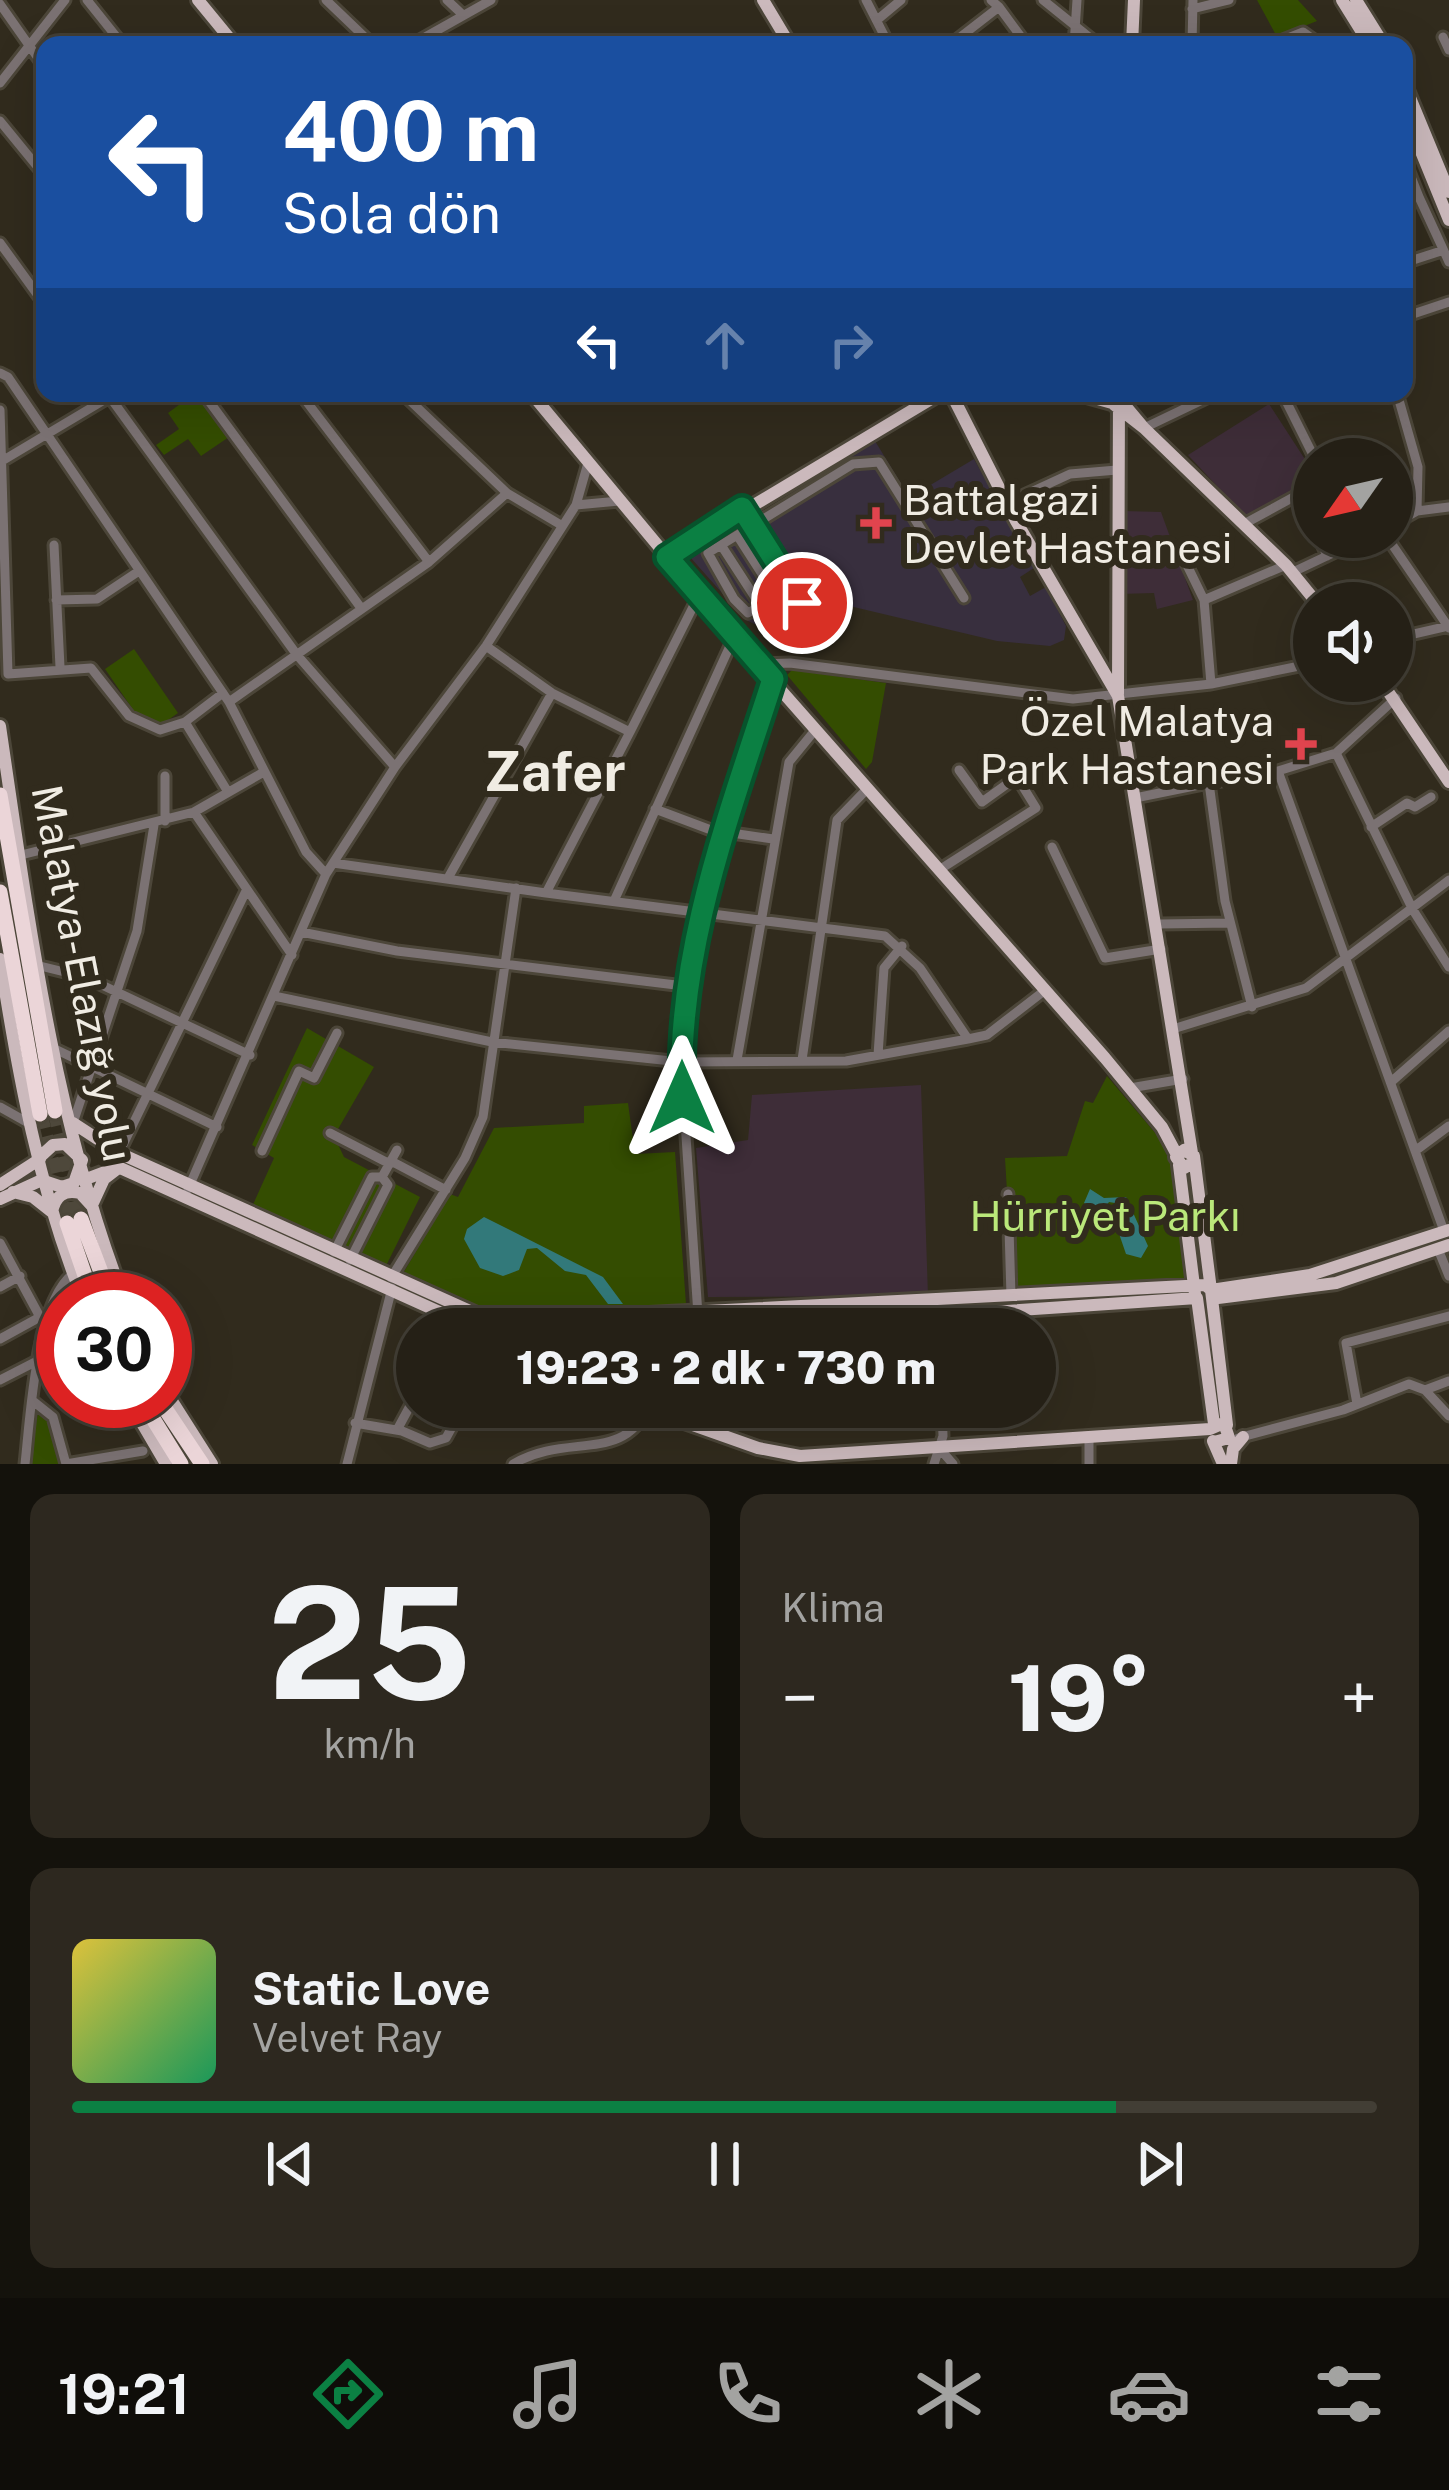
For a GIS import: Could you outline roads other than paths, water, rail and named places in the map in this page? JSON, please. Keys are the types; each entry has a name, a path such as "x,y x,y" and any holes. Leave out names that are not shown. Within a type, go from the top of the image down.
{"highway":[{"path":"0,795 42,1117"},
{"path":"0,892 42,1117"},
{"path":"69,1216 78,1271"},
{"path":"69,1216 98,1272"},
{"path":"159,1428 181,1464"},
{"path":"178,1428 202,1464"}],"main road":[{"path":"198,0 228,36"},
{"path":"1132,36 1134,0"},
{"path":"1342,0 1364,36"},
{"path":"1356,0 1378,36"},
{"path":"766,5 785,36"},
{"path":"1413,105 1449,192"},
{"path":"1413,132 1449,220"},
{"path":"538,402 734,637 1130,1088 1186,1159"},
{"path":"667,557 925,402"},
{"path":"956,402 1007,503 1118,696"},
{"path":"1117,402 1118,696 1176,1028 1218,1432 1228,1464"},
{"path":"1120,402 1300,582"},
{"path":"1399,702 1449,782"},
{"name":"Malatya-Elazığ yolu","path":"0,725 40,967 86,1179 60,1245 78,1271"},
{"path":"0,958 42,1117 40,1158 45,1180 69,1216"},
{"path":"1162,1127 1180,1129 1188,1118"},
{"path":"73,1123 119,1160 452,1308"},
{"path":"65,1144 82,1160 74,1183 62,1187 45,1180 4,1192 49,1147 65,1144"},
{"path":"86,1179 119,1160"},
{"path":"69,1216 119,1160"},
{"path":"187,1190 350,1259 429,1308"},
{"path":"4,1192 33,1197 69,1216"},
{"name":"Malatya-Elazığ yolu","path":"69,1216 98,1233 113,1272"},
{"path":"1023,1308 1336,1283 1445,1239"},
{"path":"960,1308 1011,1295 1203,1294"},
{"path":"140,1428 147,1446 166,1464"},
{"path":"189,1428 212,1464"},
{"path":"700,1428 755,1454 867,1458 1218,1432"},
{"path":"1228,1464 1243,1438"}],"street":[{"path":"40,36 65,0"},
{"path":"87,0 116,36"},
{"path":"326,0 364,36"},
{"path":"447,0 464,15"},
{"path":"427,36 491,0"},
{"path":"766,5 782,0"},
{"path":"866,0 885,36"},
{"path":"877,20 902,0"},
{"path":"1043,0 1086,36"},
{"path":"1074,36 1077,0"},
{"path":"1192,36 1193,4 1229,0"},
{"path":"960,36 995,3 1020,36"},
{"path":"0,4 36,57"},
{"path":"1443,38 1449,50"},
{"path":"0,83 36,41"},
{"path":"0,121 36,165"},
{"path":"1413,182 1449,262"},
{"path":"1413,197 1419,197"},
{"path":"0,243 36,293"},
{"path":"1413,260 1441,250"},
{"path":"1413,314 1449,302"},
{"path":"0,373 226,698 306,852 326,874"},
{"path":"2,461 99,402"},
{"path":"117,402 296,655 395,767"},
{"path":"210,402 362,608"},
{"path":"307,402 428,562"},
{"path":"411,402 507,493 561,525"},
{"path":"1144,428 1198,402"},
{"path":"1286,402 1304,438"},
{"path":"1399,402 1418,467 1417,511"},
{"path":"0,410 8,674 91,668 129,716 160,730 185,722 296,655 428,562 507,493"},
{"path":"861,437 964,598"},
{"path":"792,586 748,613 734,599 708,553 853,464 879,462"},
{"path":"187,1190 326,874 395,767 486,646 576,505 588,463"},
{"path":"1007,503 1070,474 1118,470"},
{"path":"1244,524 1293,497"},
{"path":"576,505 619,501"},
{"path":"1413,513 1449,507"},
{"path":"742,508 802,603"},
{"path":"737,535 792,621"},
{"path":"54,545 60,667"},
{"path":"721,545 771,622"},
{"path":"1204,600 1321,558"},
{"path":"1401,558 1448,627 1413,634"},
{"path":"1186,563 1204,600 1211,684"},
{"path":"56,600 97,599 139,571"},
{"path":"546,893 699,595"},
{"path":"614,901 734,637"},
{"path":"486,646 552,693 630,732"},
{"path":"760,664 790,663 1008,694 1118,696 1293,667"},
{"path":"697,1308 681,1062 684,986 724,831 773,679"},
{"path":"448,878 552,693"},
{"path":"1135,798 1278,771 1336,753 1392,702"},
{"path":"185,722 228,792"},
{"path":"737,1060 789,762 816,729"},
{"path":"1336,753 1413,910 1449,968"},
{"path":"939,870 1036,808 1017,777 982,802 959,770"},
{"path":"1278,771 1445,1239 1449,1276"},
{"path":"21,855 194,812 262,773"},
{"path":"73,1123 137,931 165,776"},
{"path":"1209,783 1230,923 1252,1007"},
{"path":"802,1060 837,820 868,788"},
{"path":"1371,827 1407,803 1414,807 1431,797"},
{"path":"656,809 724,831 773,839"},
{"path":"194,812 292,955"},
{"path":"1052,847 1105,958 1163,949"},
{"path":"333,863 821,924 898,943 968,1039"},
{"path":"1176,1028 1306,988 1449,880"},
{"path":"347,1464 392,1283 483,1117 516,888"},
{"path":"119,1160 246,890"},
{"path":"1159,925 1230,923"},
{"path":"302,932 343,944 684,986"},
{"path":"878,1055 884,968 898,943"},
{"path":"40,967 56,967 118,991 250,1055"},
{"path":"274,996 492,1042 681,1062 878,1055 968,1039 988,1035 1044,991"},
{"path":"1391,1082 1449,1031"},
{"path":"262,1151 299,1071 314,1078 337,1033"},
{"path":"57,1050 217,1127"},
{"path":"1130,1088 1183,1079"},
{"path":"0,1107 42,1117"},
{"path":"1414,1151 1449,1126"},
{"path":"331,1133 392,1159 446,1190"},
{"path":"382,1177 392,1159"},
{"path":"334,1252 372,1177 382,1177"},
{"path":"350,1259 388,1185 382,1177"},
{"path":"1008,1194 1011,1295"},
{"path":"0,1243 40,1317 0,1339"},
{"path":"0,1287 20,1276"},
{"path":"1357,1404 1346,1343 1449,1316"},
{"path":"0,1380 36,1362"},
{"path":"26,1464 36,1380"},
{"path":"1425,1390 1449,1382"},
{"path":"1218,1432 1243,1438 1409,1384 1425,1390 1449,1416"},
{"path":"33,1401 53,1417 66,1464 147,1446 143,1464"},
{"path":"356,1423 397,1430 430,1444 446,1438 451,1428"},
{"path":"513,1464 546,1450 606,1456 628,1443 636,1428"},
{"path":"934,1464 941,1428"},
{"path":"1089,1438 1089,1464"},
{"path":"940,1450 953,1464"}],"water":[{"path":"1090,1189 1104,1198 1126,1197 1148,1246 1141,1258 1126,1254 1115,1222 1115,1203 1109,1202 1100,1214 1084,1203"},
{"path":"484,1217 603,1277 623,1304 608,1304 586,1275 565,1271 537,1248 527,1249 519,1270 503,1276 480,1268 464,1239 467,1229"}],"waterway":[{"path":"1331,1275 1379,1259"},
{"path":"888,1308 1145,1294"}],"tunnel":[{"path":"55,1111 81,1219"},
{"path":"40,1114 67,1223"}],"place":[{"name":"Battalgazi Devlet Hastanesi","path":"876,523"},
{"name":"Özel Malatya Park Hastanesi","path":"1301,744"}],"district":[{"name":"Zafer","path":"555,771"}],"park label":[{"name":"Hürriyet Parkı","path":"1105,1215"}]}
